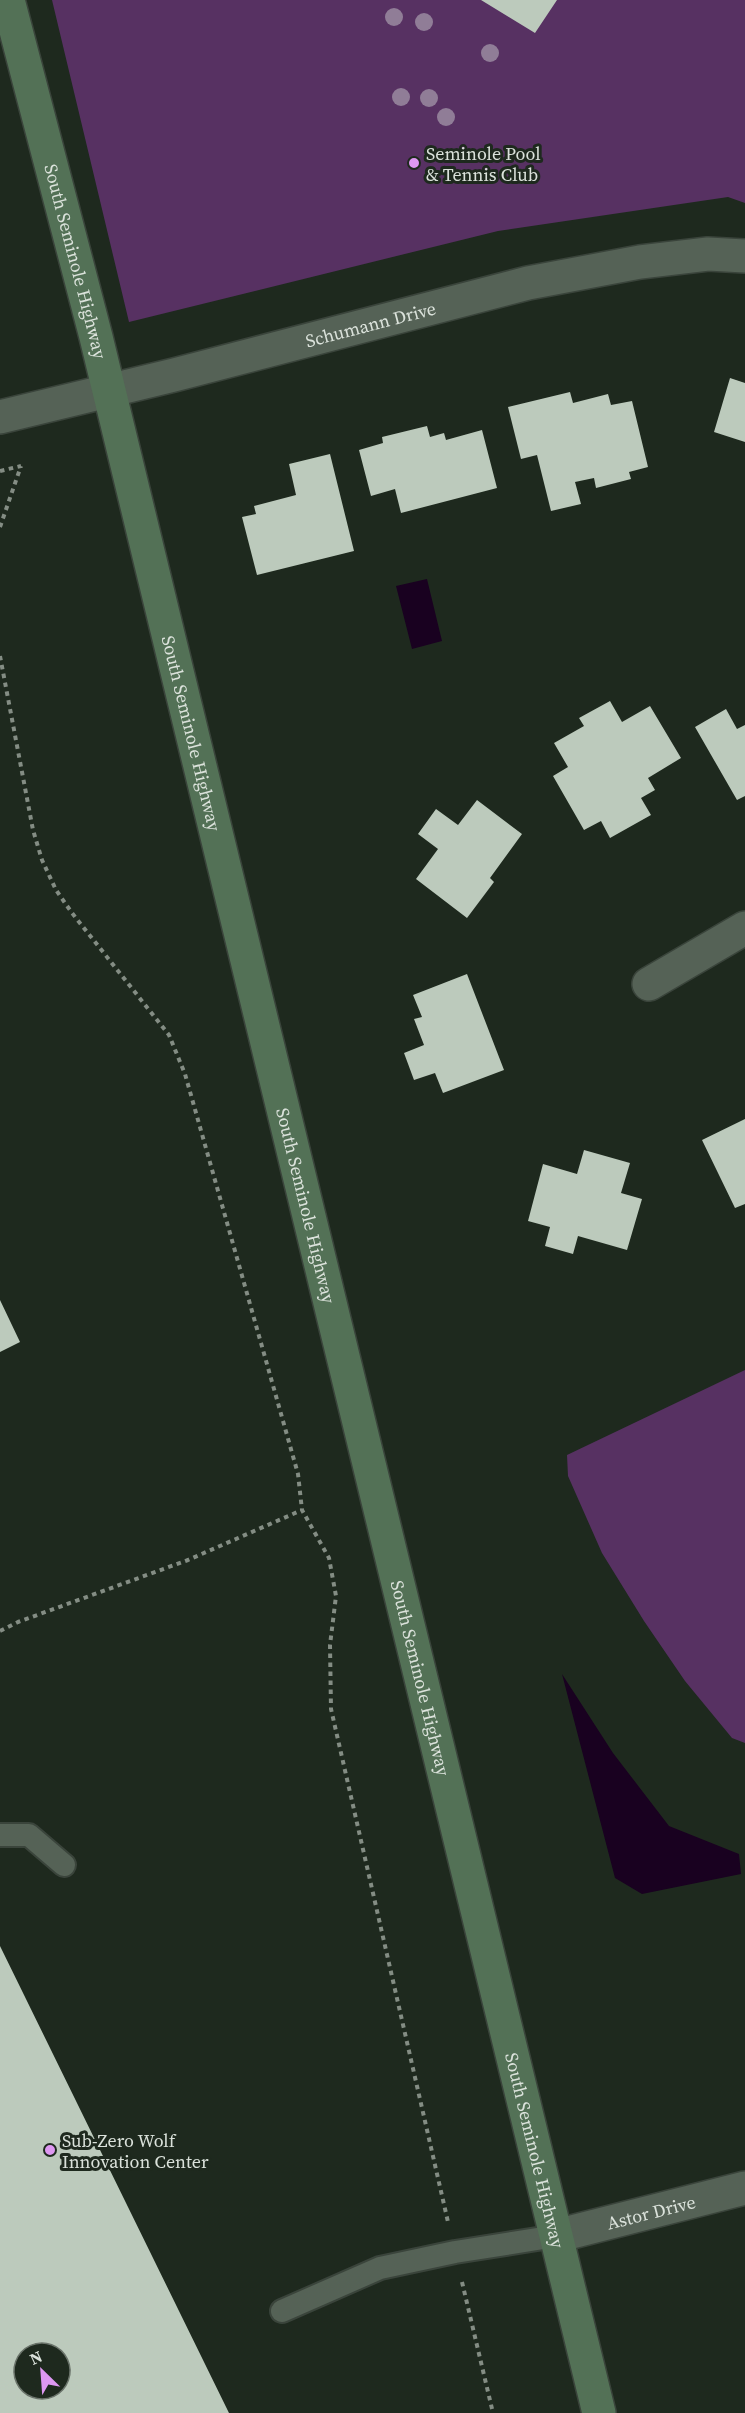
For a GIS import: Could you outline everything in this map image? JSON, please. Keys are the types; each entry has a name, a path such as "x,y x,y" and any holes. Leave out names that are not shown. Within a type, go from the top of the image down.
{"street":[{"name":"South Seminole Highway","path":"8,0 108,390 599,2413"},
{"name":"Schumann Drive","path":"0,417 528,284 640,262 696,255 745,256"},
{"path":"649,984 745,928"},
{"name":"Astor Drive","path":"556,2236 745,2188"}],"lane":[{"path":"0,1835 29,1836 64,1865"},
{"path":"282,2311 380,2268 455,2252 556,2236"}],"path":[{"path":"0,471 21,466 0,527"},
{"path":"0,656 33,830 42,860 56,890 72,913 169,1035 185,1074 298,1474 302,1510 329,1558 336,1596 330,1645 331,1709 493,2413"},
{"path":"0,1631 18,1622 188,1560 302,1510"}],"shaded area":[{"name":"Seminole Pool & Tennis Club","path":"52,0 745,0 745,203 728,197 498,231 129,322"},
{"path":"427,579 442,641 412,649 396,586"},
{"path":"745,1370 745,1743 732,1738 685,1681 644,1621 602,1553 568,1476 567,1455"},
{"path":"562,1674 613,1753 669,1826 739,1854 741,1874 642,1894 615,1878"}],"building":[{"path":"481,0 557,0 535,33"},
{"path":"730,378 745,383 745,442 714,432"},
{"path":"570,392 573,403 608,394 611,405 632,401 648,467 629,472 631,479 596,488 594,478 575,482 581,504 551,511 537,455 521,459 508,407"},
{"path":"427,426 430,437 444,433 446,440 482,430 497,488 401,513 395,489 371,496 359,450 383,443 382,437"},
{"path":"330,454 354,551 257,575 242,517 256,514 254,506 296,495 289,464"},
{"path":"610,701 622,722 650,706 681,758 648,778 655,790 641,798 651,815 610,838 601,821 584,830 553,776 568,767 554,743 584,726 579,718"},
{"path":"726,709 737,729 745,725 745,796 737,800 695,727"},
{"path":"477,800 522,834 490,878 494,882 467,918 416,879 438,849 418,834 436,809 458,825"},
{"path":"467,974 504,1070 443,1093 435,1073 414,1080 404,1053 424,1045 414,1019 422,1017 413,995"},
{"path":"745,1119 745,1204 735,1208 702,1140"},
{"path":"584,1150 630,1163 621,1193 642,1199 627,1250 578,1236 573,1254 545,1246 550,1227 528,1221 543,1164 577,1174"},
{"path":"0,1300 20,1342 0,1352"},
{"name":"Sub-Zero Wolf Innovation Center","path":"0,1946 229,2413 0,2413"}],"place":[{"name":"Seminole Pool & Tennis Club","path":"414,163"},
{"name":"Sub-Zero Wolf Innovation Center","path":"50,2150"}]}
